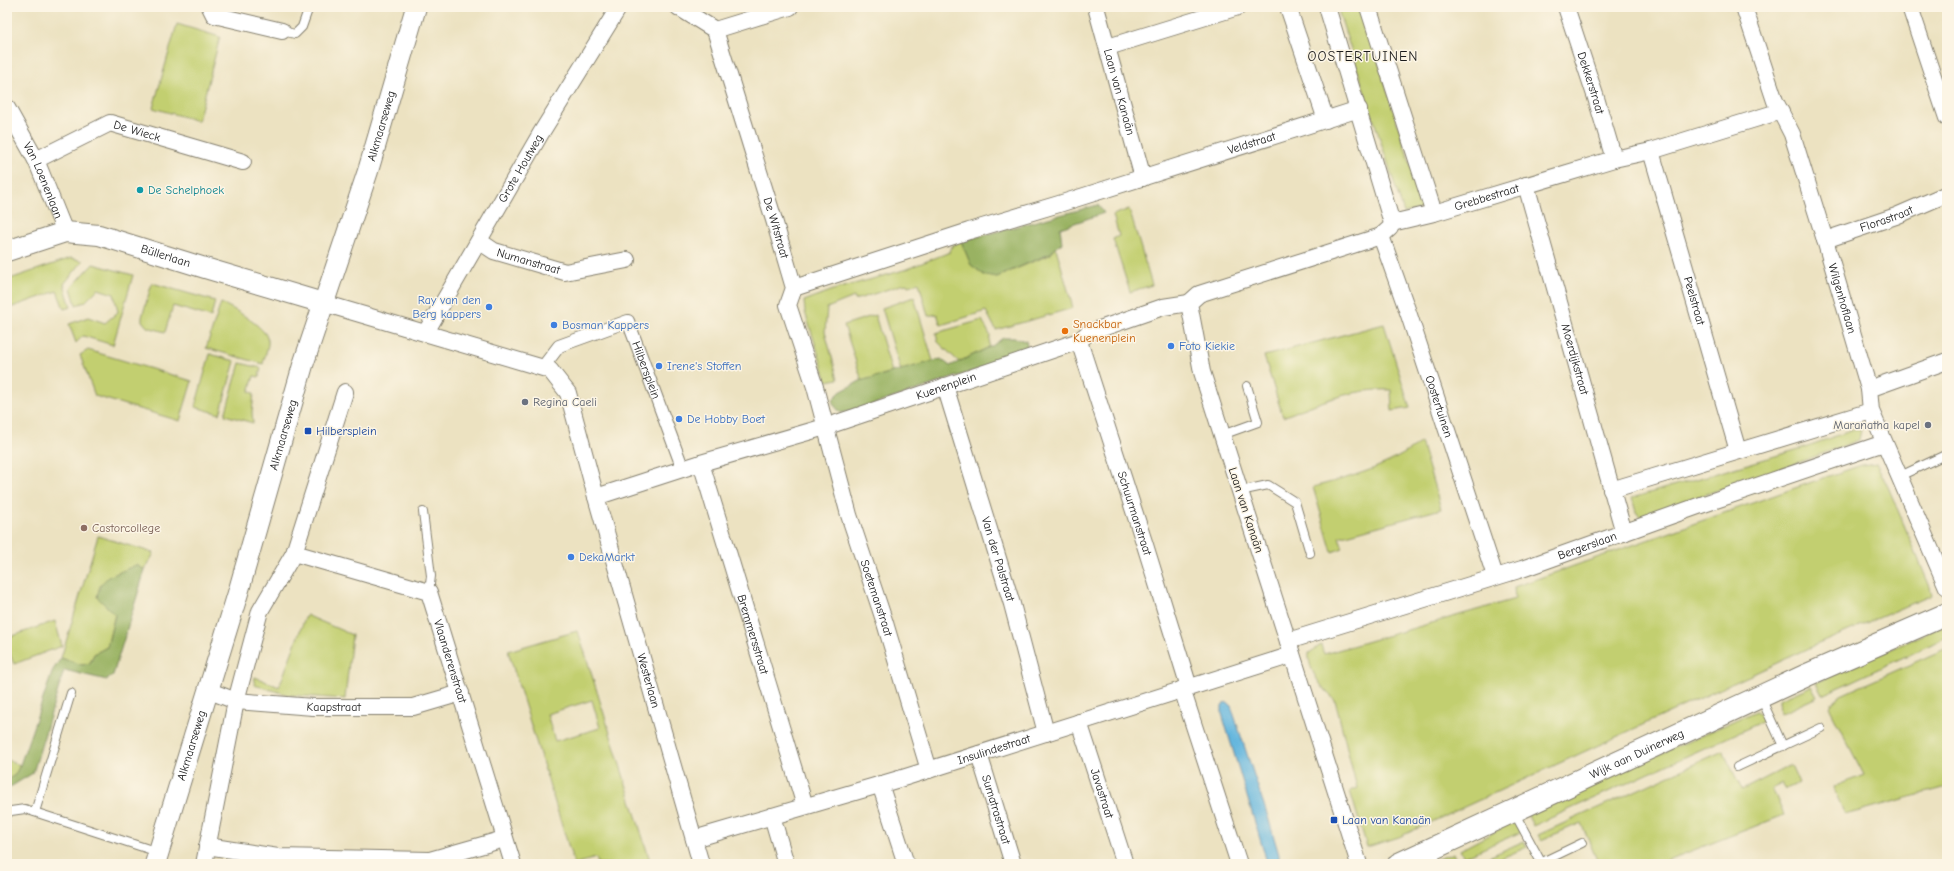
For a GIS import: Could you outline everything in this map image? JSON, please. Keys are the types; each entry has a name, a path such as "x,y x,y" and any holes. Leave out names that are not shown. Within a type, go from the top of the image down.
{"main road":[{"name":"Wijk aan Duinerweg","path":"1399,864 1760,697 1947,614"}],"street":[{"path":"210,7 214,15 282,31"},
{"name":"Alkmaarseweg","path":"156,858 238,593 303,366 323,302 368,171 416,7"},
{"name":"Grote Houtweg","path":"426,332 541,133 619,7"},
{"path":"678,7 715,30 790,7"},
{"name":"Laan van Kanaän","path":"1096,7 1144,178"},
{"path":"1108,47 1238,7"},
{"path":"1288,7 1326,120"},
{"path":"1194,299 1381,236 1390,228 1392,222 1327,7"},
{"path":"1368,7 1434,213"},
{"name":"Dekkerstraat","path":"1566,7 1596,98 1614,159"},
{"name":"Wilgenhoflaan","path":"1744,7 1775,101 1792,134 1826,240 1869,389 1872,411 1884,443 1900,476 1947,587"},
{"path":"1910,7 1947,118"},
{"name":"De Witstraat","path":"715,30 794,288"},
{"name":"Van Loenenlaan","path":"7,108 36,160 65,232"},
{"name":"Veldstraat","path":"1144,178 1359,109"},
{"name":"Grebbestraat","path":"1392,222 1434,213 1614,159 1651,151 1781,111"},
{"name":"De Wieck","path":"36,160 110,123 243,162"},
{"name":"Peelstraat","path":"1651,151 1738,451"},
{"path":"825,427 815,388 788,305 794,288 970,231 1144,178"},
{"name":"Moerdijkstraat","path":"1526,185 1624,533"},
{"name":"Florastraat","path":"1826,240 1896,216 1947,194"},
{"name":"Büllerlaan","path":"7,251 65,232 99,235 197,266 323,302"},
{"name":"Oostertuinen","path":"1381,236 1409,315 1495,576"},
{"name":"Numanstraat","path":"479,241 494,251 565,272 628,260"},
{"name":"Laan van Kanaän","path":"1194,299 1202,372 1359,864"},
{"name":"Kuenenplein","path":"701,463 825,427 1079,341 1088,333 1194,299"},
{"path":"323,302 550,370 568,393 596,497 701,463"},
{"name":"Hilbersplein","path":"543,367 559,346 628,321 683,469"},
{"name":"Schuurmanstraat","path":"1079,341 1145,545 1185,688 1238,864"},
{"path":"1869,389 1947,361"},
{"name":"Van der Palstraat","path":"945,386 1012,604 1046,733"},
{"path":"204,864 236,701 260,611 294,553 345,392"},
{"path":"1611,490 1872,411"},
{"name":"Soetemanstraat","path":"825,427 849,515 885,623 929,770"},
{"name":"Bergerslaan","path":"1290,648 1884,443"},
{"name":"Bremmersstraat","path":"701,463 805,806"},
{"name":"Westerlaan","path":"596,497 701,864"},
{"path":"294,553 429,592"},
{"name":"Vlaanderenstraat","path":"429,592 513,864"},
{"name":"Insulindestraat","path":"694,839 929,770 1046,733 1185,688 1290,648"},
{"name":"Kaapstraat","path":"207,690 236,701 313,706 413,707 461,693"},
{"name":"Javastraat","path":"1079,722 1125,864"},
{"name":"Sumatrastraat","path":"979,754 1014,864"},
{"path":"880,784 906,864"},
{"path":"772,816 786,864"},
{"path":"207,846 278,857 430,860 504,838"}],"lane":[{"path":"282,31 295,34 302,27 309,7"},
{"path":"1222,435 1258,422 1248,386"},
{"path":"1900,476 1947,454"},
{"path":"1240,491 1268,485 1295,502 1310,553"},
{"path":"424,512 431,576 429,592"},
{"path":"35,812 72,693"},
{"path":"1760,697 1783,746"},
{"path":"1737,767 1821,728"},
{"path":"7,814 11,811 25,809 156,858"},
{"path":"1514,811 1540,863 1582,843"}],"green space":[{"path":"1337,7 1361,7 1424,208 1404,213"},
{"path":"177,24 220,37 198,121 153,108"},
{"path":"1098,205 1104,213 1060,228 1062,243 1049,254 997,277 984,275 971,265 961,241"},
{"path":"1129,209 1152,285 1130,292 1113,239 1119,236 1113,215"},
{"path":"961,241 971,265 997,277 1049,255 1056,248 1073,308 996,330 986,311 941,325 937,314 928,316 919,283 908,286 907,284 901,285 855,300 854,297 827,308 825,332 838,379 827,381 805,312 804,301 833,290 904,270 950,252 952,246"},
{"path":"71,258 83,261 64,284 71,307 64,309 57,291 7,309 7,280"},
{"path":"93,264 133,275 113,345 83,336 76,343 69,324 88,317 105,323 118,312 114,294 98,289 85,302 76,305 71,288"},
{"path":"152,283 215,301 211,317 173,306 165,332 147,327 142,321 142,317"},
{"path":"914,297 933,361 901,371 882,308"},
{"path":"221,303 248,318 262,329 268,340 263,364 206,348"},
{"path":"875,315 892,372 862,381 844,325"},
{"path":"982,320 990,335 989,347 959,362 938,342 936,333"},
{"path":"1384,324 1410,408 1392,411 1391,390 1377,390 1349,394 1283,417 1264,356"},
{"path":"1003,338 1014,338 1026,341 1028,349 1024,354 863,408 841,413 833,404 834,398 840,392 860,381 941,359 950,366 992,346"},
{"path":"88,350 192,381 180,421 95,396 80,355"},
{"path":"210,354 235,361 220,414 195,407"},
{"path":"240,363 261,368 259,377 254,376 249,392 254,393 252,412 253,423 225,415"},
{"path":"1853,430 1861,430 1859,440 1640,517 1636,512 1632,498 1799,449"},
{"path":"1421,442 1441,509 1339,537 1343,548 1332,552 1313,487 1383,465 1409,451"},
{"path":"1876,463 1889,489 1932,595 1816,645 1399,837 1367,847 1350,791 1357,788 1335,700 1326,691 1313,672 1309,659 1309,653 1321,645 1324,654 1515,599 1514,587 1829,476 1862,465"},
{"path":"98,536 154,553 145,570 136,565 97,597 115,614 107,647 94,654 90,663 82,665 61,658"},
{"path":"136,565 145,570 113,675 107,680 64,670 33,773 7,789 7,780 15,775 20,765 53,670 61,658 82,665 90,663 94,654 107,647 115,615 97,597 100,585 108,577"},
{"path":"306,615 352,635 345,699 289,695 254,685 255,677 279,687"},
{"path":"55,621 62,646 14,664 7,647 7,638"},
{"path":"1947,624 1947,637 1822,695 1816,683"},
{"path":"577,631 651,864 598,864 596,858 574,864 508,651","holes":["592,700 600,728 555,741 547,714"]},
{"path":"1947,648 1947,787 1845,815 1833,787 1864,775 1830,709 1832,703 1841,695"},
{"path":"1811,686 1817,697 1780,714 1779,700"},
{"path":"1756,711 1766,720 1533,826 1527,814"},
{"path":"1723,751 1742,790 1791,765 1799,783 1786,789 1782,783 1772,788 1784,815 1658,864 1589,864 1597,860 1581,823 1541,840 1538,835"},
{"path":"7,760 20,765 15,775 7,780"},
{"path":"1515,821 1521,832 1464,857 1460,850"},
{"path":"1524,841 1527,847 1488,864 1473,864"},
{"path":"1453,853 1456,861 1449,864 1426,864"}],"water":[{"path":"1226,702 1231,706 1268,817 1279,855 1279,864 1268,864 1267,862 1222,714 1222,705"}],"place":[{"name":"De Schelphoek","path":"140,190"},
{"name":"Ray van den Berg kappers","path":"489,307"},
{"name":"Bosman Kappers","path":"554,325"},
{"name":"Snackbar Kuenenplein","path":"1065,331"},
{"name":"Foto Kiekie","path":"1171,346"},
{"name":"Irene's Stoffen","path":"659,366"},
{"name":"Regina Caeli","path":"525,402"},
{"name":"De Hobby Boet","path":"679,419"},
{"name":"Maranatha kapel","path":"1928,425"},
{"name":"Hilbersplein","path":"308,431"},
{"name":"Castorcollege","path":"84,528"},
{"name":"DekaMarkt","path":"571,557"},
{"name":"Laan van Kanaän","path":"1334,820"}],"district":[{"name":"OOSTERTUINEN","path":"1363,56"}]}
